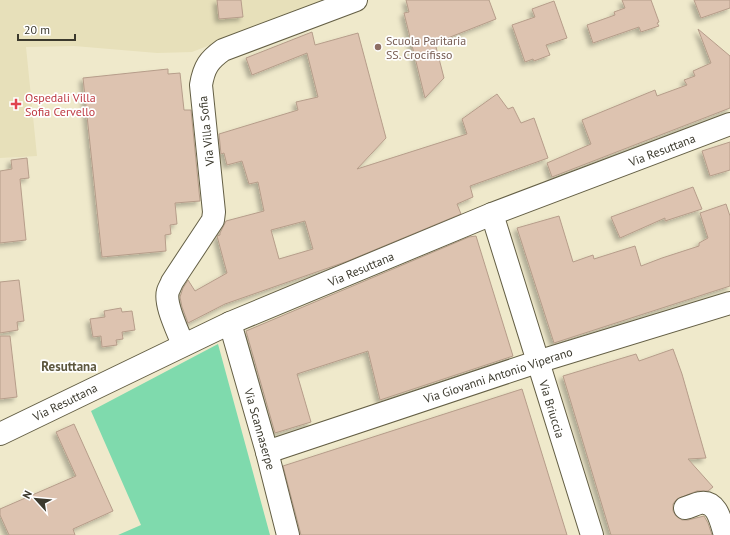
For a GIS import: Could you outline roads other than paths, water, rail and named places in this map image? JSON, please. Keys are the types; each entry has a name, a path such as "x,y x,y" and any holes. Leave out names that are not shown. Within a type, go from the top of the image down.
{"street":[{"name":"Via Villa Sofia","path":"183,345 167,299 168,291 172,282 213,220 214,212 201,85 203,74 207,65 223,50 356,0"},
{"name":"Via Resuttana","path":"0,434 230,323 492,214 730,124"},
{"name":"Via Briuccia","path":"492,214 592,535"},
{"name":"Via Giovanni Antonio Viperano","path":"267,452 537,362 730,303"},
{"name":"Via Scannaserpe","path":"230,323 267,452 288,535"},
{"path":"685,508 702,503 709,504 716,509 725,535"}],"place":[{"name":"Scuola Paritaria SS. Crocifisso","path":"378,47"},
{"name":"Ospedali Villa Sofia Cervello","path":"16,104"}],"district":[{"name":"Resuttana","path":"69,366"}]}
